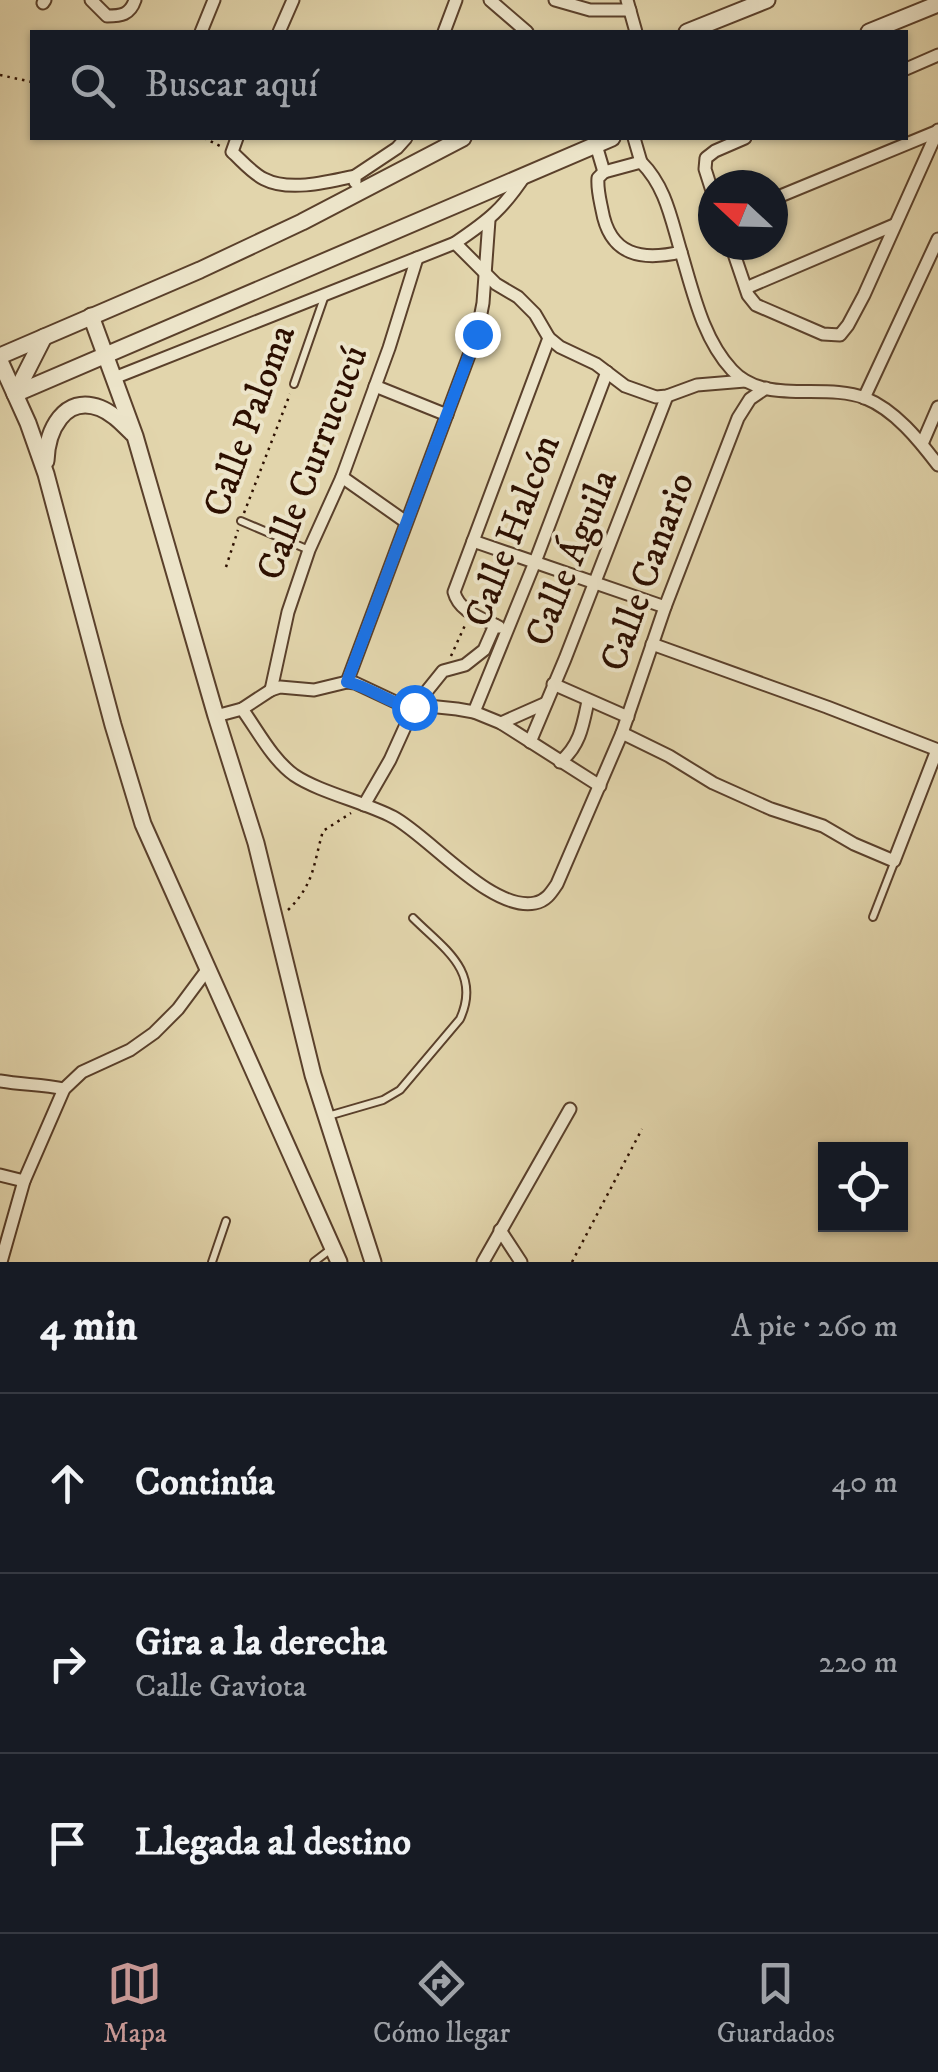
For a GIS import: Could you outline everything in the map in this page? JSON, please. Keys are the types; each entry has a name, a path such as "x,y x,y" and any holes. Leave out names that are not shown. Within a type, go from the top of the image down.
{"street":[{"path":"91,0 107,16 133,6"},
{"path":"202,30 214,0"},
{"path":"280,30 293,0"},
{"path":"445,30 456,0"},
{"path":"490,0 526,30"},
{"path":"556,0 590,10 628,5 635,30"},
{"path":"693,30 767,0"},
{"path":"874,30 938,4"},
{"path":"908,68 938,55"},
{"path":"788,194 938,131"},
{"path":"736,260 752,300 761,308 824,334 840,335 859,304 938,131"},
{"path":"236,140 232,152 262,178 280,184 354,176 404,140"},
{"path":"336,1255 153,850 113,725 46,474 0,358 268,238 459,140"},
{"path":"15,394 607,140"},
{"path":"635,140 642,162 665,196 702,318 712,339 744,381"},
{"path":"705,170 706,158 715,150 740,140"},
{"path":"596,144 604,172"},
{"path":"642,162 604,172 598,178 603,217 615,243 628,251 659,257 681,252"},
{"path":"114,378 455,243 489,220 526,174"},
{"path":"354,176 357,193"},
{"path":"347,682 477,334 489,220"},
{"path":"746,288 894,225"},
{"path":"864,398 938,240"},
{"path":"455,243 496,284 535,314 549,338 560,347 641,394 656,398 697,385 744,381 766,388 864,398 922,444 938,465"},
{"name":"Calle Currucucú","path":"271,690 288,612 309,550 342,477 417,258"},
{"path":"90,316 135,436 246,807 304,1041 374,1262"},
{"path":"15,394 44,337"},
{"path":"242,708 282,765 297,777 364,805 414,707 443,671 465,665 484,650 501,628 465,610 454,592 549,338"},
{"name":"Calle Halcón","path":"474,712 501,628 535,562 607,372"},
{"path":"375,386 447,415"},
{"name":"Calle Canario","path":"364,805 410,828 455,868 508,900 538,903 548,896 558,884 622,733 664,607 738,418 750,399 766,388"},
{"name":"Calle Águila","path":"530,742 668,396"},
{"path":"46,474 51,429 76,407 97,406 135,436"},
{"path":"922,444 938,407"},
{"path":"342,477 406,522"},
{"path":"473,541 664,607"},
{"path":"622,733 713,783 771,809 823,826 894,862 938,750 652,644"},
{"path":"216,716 242,708 280,687 314,690 347,682 394,702 474,712 502,723 600,786"},
{"path":"553,684 628,717"},
{"path":"560,762 580,738 588,702"},
{"path":"502,723 546,703"},
{"path":"2,1262 24,1181 64,1089 82,1072 130,1050 154,1033 207,970"},
{"path":"0,1081 64,1089"},
{"path":"482,1262 570,1108"},
{"path":"0,1175 24,1181"},
{"path":"500,1230 521,1262"}],"lane":[{"name":"Calle Paloma","path":"294,384 326,294"},
{"path":"241,521 309,550"},
{"path":"873,917 894,862"},
{"path":"326,1117 383,1100 400,1090 460,1019 467,985 459,964 412,918"},
{"path":"212,1262 226,1221"},
{"path":"314,1262 336,1255"}],"path":[{"path":"0,75 30,82"},
{"path":"208,140 232,152"},
{"name":"Calle Paloma","path":"226,567 294,384"},
{"path":"443,671 465,628 465,610"},
{"path":"274,918 290,908 304,891 315,871 323,831 364,805"},
{"path":"572,1262 642,1130"}],"route":[{"path":"414,707 347,682 477,334"}]}
